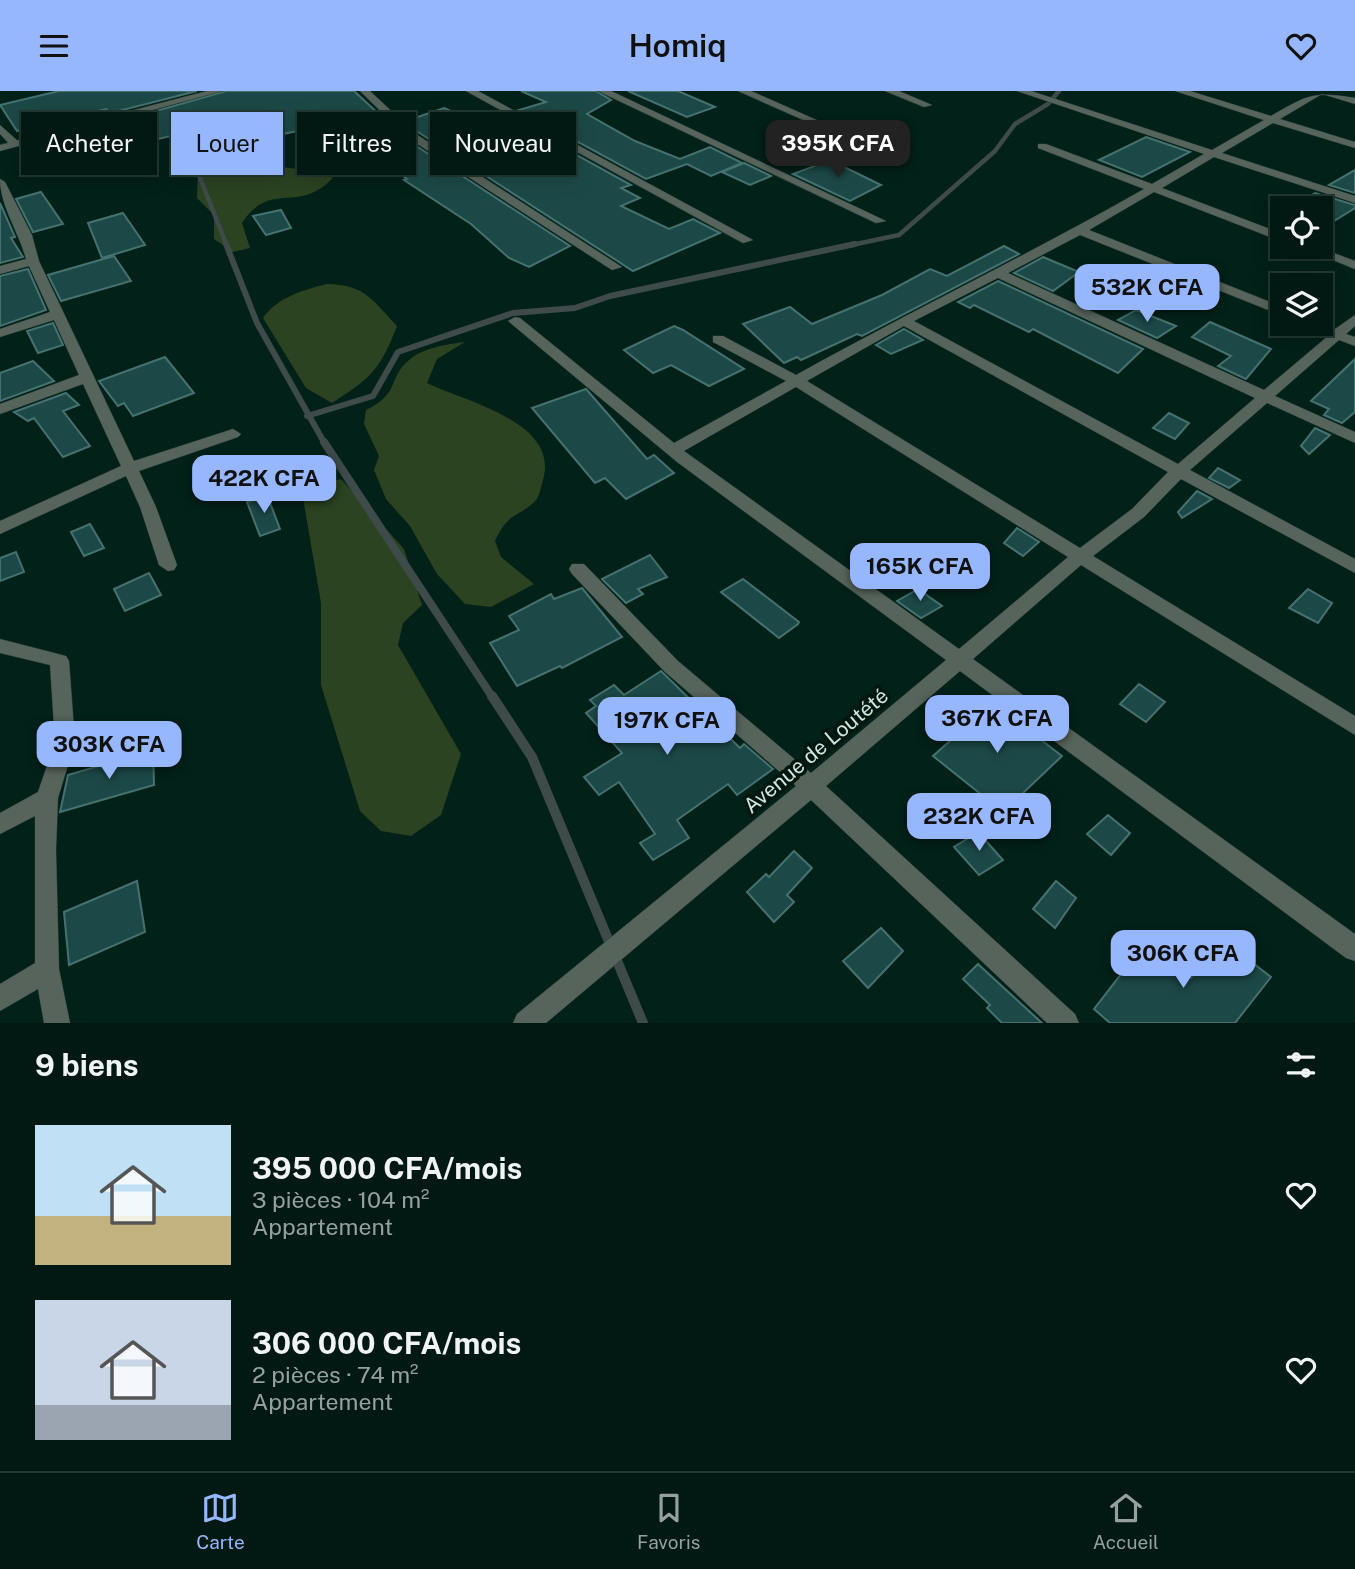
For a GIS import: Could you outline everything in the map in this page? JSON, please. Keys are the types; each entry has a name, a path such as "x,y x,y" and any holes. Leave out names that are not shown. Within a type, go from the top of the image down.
{"street":[{"path":"0,148 218,91"},
{"path":"365,91 412,136 616,267"},
{"path":"471,91 747,240"},
{"path":"603,91 880,221"},
{"path":"743,91 850,137"},
{"path":"890,91 926,105"},
{"path":"1022,91 1217,152 1355,200"},
{"path":"1180,91 1355,145"},
{"path":"673,450 904,321 999,274 1151,190 1321,91 1355,101"},
{"path":"0,128 15,144"},
{"path":"1042,146 1151,190 1270,233"},
{"path":"0,182 6,206 26,235 33,261 148,507 169,565"},
{"path":"1078,230 1270,306"},
{"path":"1333,257 1355,265"},
{"path":"0,270 33,261"},
{"path":"999,274 1267,395 1355,438"},
{"path":"0,333 58,314"},
{"name":"Avenue de Loutété","path":"526,1023 811,786 1079,557 1138,513 1177,473 1267,395 1346,339 1355,319"},
{"path":"515,321 673,450 1355,949"},
{"path":"904,321 1177,473 1355,567"},
{"path":"718,339 798,382 1355,726"},
{"path":"0,409 88,377"},
{"path":"0,528 130,468 233,434"},
{"path":"578,569 671,666 811,786 1066,1023"},
{"path":"0,646 26,653 42,653 59,661 65,742 47,798 45,850 47,969 57,1023"},
{"path":"0,824 47,798"},
{"path":"0,998 47,969"}],"green space":[{"path":"283,167 297,169 297,175 328,175 333,178 320,189 308,194 274,199 253,210 242,223 250,248 233,252 214,239 214,215 197,198 198,175 283,175"},
{"path":"327,284 360,291 397,326 373,372 332,403 306,388 263,318 284,300"},
{"path":"465,342 437,359 427,383 506,417 538,443 544,460 543,480 537,498 530,506 509,519 495,541 501,557 534,584 491,607 465,604 437,574 410,526 386,499 374,470 379,456 364,424 366,410 384,398 408,361 427,350"},
{"path":"341,479 404,549 422,605 403,623 398,645 461,754 441,815 411,836 381,831 360,811 321,685 321,603 303,498 316,485"}],"building":[{"path":"59,91 197,91 115,112 106,109 94,112 21,112 21,130 17,131 0,105"},
{"path":"226,91 354,91 377,112 297,112 297,131 283,134 283,112 171,112 171,136 157,139 157,112 152,112"},
{"path":"521,91 596,91 611,100 587,114 635,141 680,159 710,147 742,163 711,176 687,164 646,179 576,141 576,112 519,110 546,102"},
{"path":"628,91 678,91 715,107 687,117"},
{"path":"444,108 453,112 432,112"},
{"path":"430,113 430,140 416,130 416,118"},
{"path":"1146,137 1190,152 1142,177 1099,160"},
{"path":"416,146 430,155 430,175 461,175 570,246 529,267 509,258 471,224 404,180 407,179 402,175 416,175"},
{"path":"576,155 631,185 621,188 640,198 621,206 669,229 693,219 720,233 633,271 485,175 576,175"},
{"path":"830,160 881,185 850,201 793,174"},
{"path":"744,163 771,176 750,185 722,172"},
{"path":"1355,170 1355,193 1329,185"},
{"path":"41,192 63,224 33,232 16,199"},
{"path":"1333,198 1355,205 1355,208 1333,222"},
{"path":"0,203 15,237 11,238 23,257 0,263"},
{"path":"281,210 291,228 266,235 253,216"},
{"path":"123,213 145,245 102,258 88,223"},
{"path":"1004,246 1019,254 862,336 857,334 801,360 797,357 784,363 743,324 790,307 812,324 882,295 930,269 947,276"},
{"path":"114,256 131,281 61,301 48,275"},
{"path":"1043,257 1079,272 1053,291 1014,273"},
{"path":"28,269 46,310 0,326 0,276"},
{"path":"998,281 1143,349 1118,373 1033,329 1029,332 974,305 970,308 958,302"},
{"path":"1136,310 1176,326 1157,338 1118,320"},
{"path":"1210,322 1271,349 1246,379 1218,366 1231,356 1192,337"},
{"path":"53,323 63,345 38,353 27,331"},
{"path":"674,326 744,369 709,386 671,365 653,373 624,350"},
{"path":"904,329 923,340 891,354 876,345"},
{"path":"165,357 194,393 133,416 124,403 118,406 99,381"},
{"path":"1355,359 1355,412 1342,423 1324,415 1329,409 1311,401"},
{"path":"33,361 54,381 0,401 0,373"},
{"path":"586,389 647,459 654,455 674,473 626,499 605,478 595,483 532,408"},
{"path":"66,393 79,405 63,411 90,446 63,457 34,418 28,421 14,412"},
{"path":"1169,413 1189,423 1175,439 1153,428"},
{"path":"1315,428 1330,435 1309,454 1301,446"},
{"path":"1218,468 1240,480 1229,488 1209,478"},
{"path":"1197,491 1212,499 1182,518 1178,512"},
{"path":"267,495 280,529 260,536 247,502"},
{"path":"90,524 104,548 84,556 71,532"},
{"path":"1017,528 1039,542 1023,556 1004,543"},
{"path":"16,552 24,572 0,581 0,558"},
{"path":"650,555 667,577 638,589 643,594 626,603 602,579"},
{"path":"149,573 161,595 125,611 114,589"},
{"path":"743,579 799,622 798,624 779,638 721,592"},
{"path":"582,588 622,637 562,668 560,666 517,686 490,643 519,630 509,616 551,594 554,599"},
{"path":"918,589 942,606 921,618 897,601"},
{"path":"1308,589 1332,603 1318,623 1289,608"},
{"path":"661,671 740,748 744,744 773,769 737,795 728,784 677,820 689,838 653,860 640,843 655,834 619,782 599,795 584,777 622,753 586,713 596,706 590,700 614,685 624,695"},
{"path":"1139,684 1165,702 1146,722 1120,704"},
{"path":"987,698 1062,756 1003,812 933,756 969,724 962,719"},
{"path":"153,750 154,785 60,812 68,775"},
{"path":"1108,815 1130,833 1111,855 1087,834"},
{"path":"978,832 1003,860 979,875 954,847"},
{"path":"794,851 812,868 787,895 794,902 774,922 747,892 766,874 769,877"},
{"path":"137,881 145,932 69,965 64,912"},
{"path":"1056,881 1076,898 1055,928 1033,909"},
{"path":"881,928 903,951 868,988 843,961"},
{"path":"1224,941 1271,977 1235,1023 1110,1023 1094,1009 1146,942 1191,978"},
{"path":"978,964 1042,1023 1002,1023 987,1008 990,1005 963,979"}],"waterway":[{"path":"847,246 899,235 995,151 1015,124 1048,104 1059,91"},
{"path":"199,175 227,246"},
{"path":"226,244 257,323 309,415"},
{"path":"309,415 373,396 398,352 513,313 575,308 610,296 855,244"},
{"path":"309,415 325,444"},
{"path":"324,442 493,698"},
{"path":"492,696 532,757 643,1023"}]}
